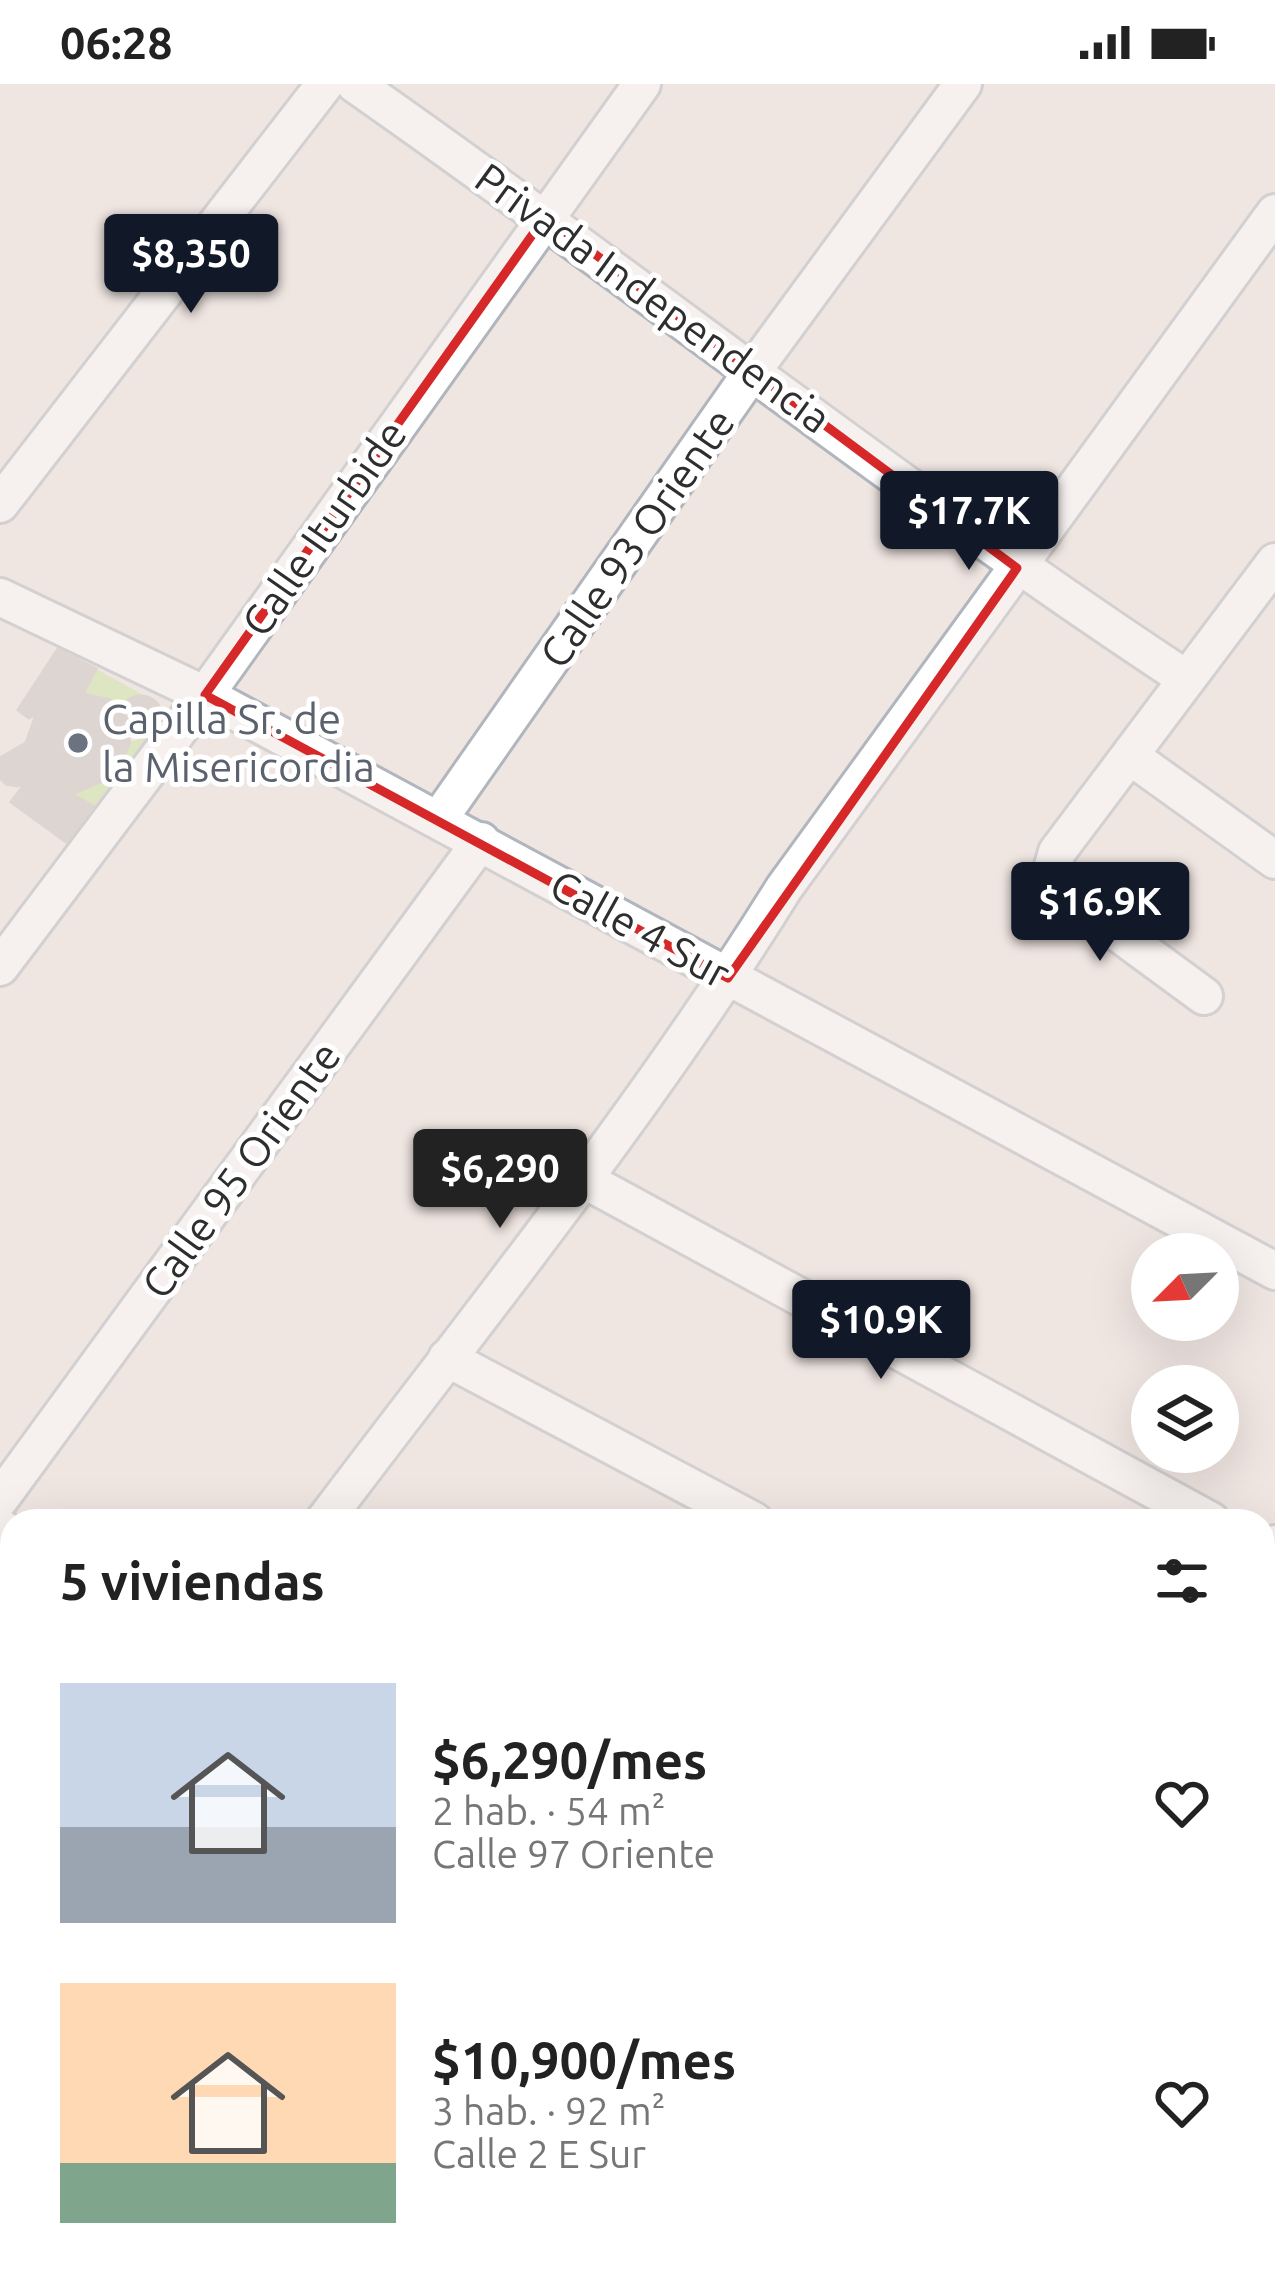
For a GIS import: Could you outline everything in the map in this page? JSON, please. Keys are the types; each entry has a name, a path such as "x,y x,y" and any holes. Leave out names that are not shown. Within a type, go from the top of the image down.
{"street":[{"path":"0,504 325,84"},
{"name":"Privada Independencia","path":"355,84 754,369 1017,568 1186,678"},
{"name":"Calle Iturbide","path":"0,967 206,694 642,84"},
{"name":"Calle 93 Oriente","path":"439,819 754,369 963,84"},
{"path":"333,1509 585,1180 728,978 784,888 1275,213"},
{"path":"1204,996 1068,896 1054,877 1057,852 1275,562"},
{"name":"Calle 4 Sur","path":"0,597 206,694 1275,1271"},
{"path":"1130,756 1275,860"},
{"name":"Calle 95 Oriente","path":"0,1499 481,841"},
{"path":"585,1180 1189,1509"},
{"path":"447,1358 731,1509"}],"highlighted area":[{"path":"545,217 1017,568 728,978 205,695"}],"green space":[{"path":"96,669 145,696 117,710 111,700 83,694"},
{"path":"155,734 70,845 66,842 92,807 74,793 114,777 130,742"}],"building":[{"path":"58,649 96,669 83,694 74,692 29,718 18,710"},
{"name":"Capilla Sr. de la Misericordia","path":"74,692 111,700 130,742 114,776 74,793 41,777 26,743 38,709"},
{"path":"141,696 156,702 162,717 156,732 141,738 126,732 120,717 126,702"},
{"path":"74,729 84,733 88,743 84,753 74,757 64,753 60,743 64,733"},
{"path":"26,743 41,777 18,786 6,784 0,778 0,758"},
{"path":"41,777 93,806 66,842 11,802 25,784"}],"place":[{"name":"Capilla Sr. de la Misericordia","path":"78,743"}]}
